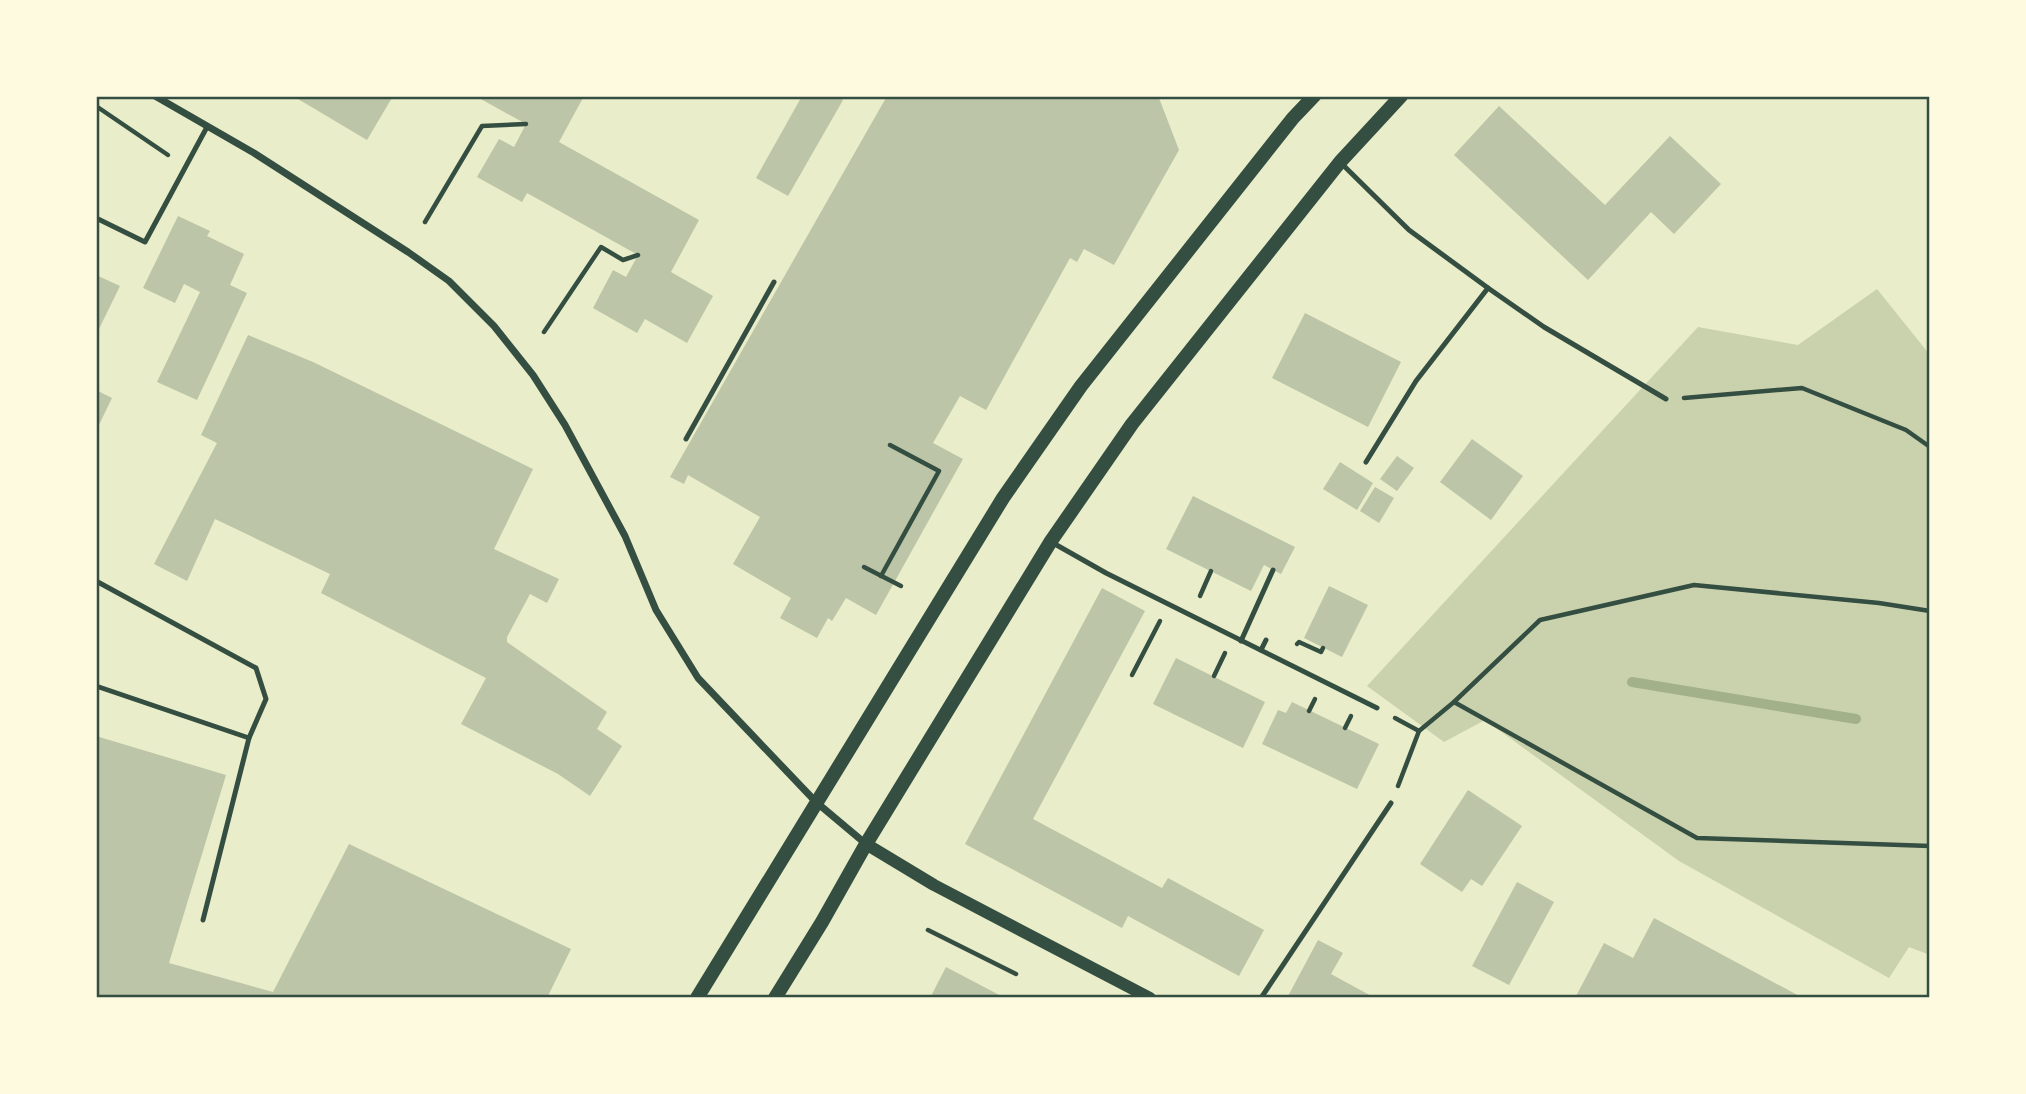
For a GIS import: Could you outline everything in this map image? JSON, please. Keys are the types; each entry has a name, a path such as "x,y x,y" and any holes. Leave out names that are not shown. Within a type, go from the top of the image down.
{"main road":[{"path":"697,998 1003,498 1081,386 1293,118 1314,96"},
{"path":"775,998 1051,541 1132,424 1340,162 1401,96"}],"street":[{"path":"155,96 293,177 429,266 449,281 494,327 533,375 565,425 625,536 656,610 698,678 816,802 866,844 934,885 1150,998"}],"lane":[{"path":"96,218 145,242 207,127"},
{"path":"1340,162 1409,230 1488,288 1544,327 1666,399"},
{"path":"686,439 774,282"},
{"path":"1366,462 1416,381 1488,288"},
{"path":"1051,541 1106,573 1377,708"},
{"path":"1241,641 1273,570"},
{"path":"96,581 256,668 266,699 249,738 203,920"},
{"path":"1261,650 1266,640"},
{"path":"96,686 249,738"},
{"path":"1261,998 1391,803"}],"path":[{"path":"96,106 186,167"},
{"path":"425,222 482,126 526,124"},
{"path":"544,332 601,247 623,260 638,255"},
{"path":"1666,399 1801,388 1906,430 1930,447"},
{"path":"881,576 939,471 890,445"},
{"path":"864,567 901,586"},
{"path":"1391,803 1419,731 1454,702 1540,620 1694,585 1879,603 1930,611"},
{"path":"1132,675 1169,605"},
{"path":"1214,676 1221,660"},
{"path":"1454,702 1698,838 1930,846"},
{"path":"1377,708 1419,731"},
{"path":"928,930 1016,974"}],"green space":[{"path":"1877,289 1930,355 1930,955 1909,947 1889,978 1679,861 1485,720 1444,742 1367,686 1698,327 1798,345"}],"building":[{"path":"293,96 393,96 367,140"},
{"path":"584,96 559,142 699,220 671,272 713,296 687,343 645,319 637,333 593,308 613,270 626,277 638,255 527,193 522,202 477,177 499,139 514,147 526,124 479,98"},
{"path":"802,96 837,96 843,100 788,196 756,178"},
{"path":"887,96 1157,96 1179,150 1114,265 1084,249 1077,262 1070,258 986,410 960,396 933,443 963,459 876,615 846,598 832,621 828,618 817,638 780,618 791,598 733,564 760,517 688,475 684,484 670,477"},
{"path":"1499,106 1605,205 1670,136 1721,184 1674,234 1651,212 1588,280 1454,155"},
{"path":"178,216 210,231 207,236 244,254 230,285 247,293 197,400 157,382 200,292 184,284 175,303 143,288"},
{"path":"96,275 120,286 96,335"},
{"path":"1305,313 1401,362 1368,427 1272,378"},
{"path":"248,335 313,362 533,469 494,549 559,579 547,603 530,594 507,637 507,642 607,712 597,729 622,746 590,796 558,774 461,724 486,678 321,593 330,574 215,519 187,581 154,564 217,443 201,435"},
{"path":"96,390 112,398 96,431"},
{"path":"1472,439 1523,476 1491,520 1440,482"},
{"path":"1397,456 1414,468 1397,491 1380,479"},
{"path":"1340,462 1373,483 1357,510 1323,489"},
{"path":"1375,487 1394,498 1379,523 1360,511"},
{"path":"1193,496 1295,547 1281,574 1264,565 1251,591 1166,549"},
{"path":"1329,586 1368,605 1342,657 1304,638"},
{"path":"1102,588 1145,611 1033,819 1162,888 1168,878 1264,930 1239,976 1128,916 1122,928 965,844"},
{"path":"1176,658 1265,702 1243,748 1153,704"},
{"path":"1292,702 1379,744 1357,789 1262,744 1278,710 1286,713"},
{"path":"96,736 226,775 169,963 273,992 349,844 571,949 547,998 96,998"},
{"path":"1468,790 1522,826 1482,886 1471,879 1462,892 1420,864"},
{"path":"1517,882 1554,902 1509,985 1472,966"},
{"path":"1654,918 1803,998 1575,998 1604,943 1633,958"},
{"path":"1318,940 1343,953 1331,974 1375,998 1287,998"},
{"path":"946,967 1005,998 930,998"}],"waterway":[{"path":"1632,682 1856,719"}]}
